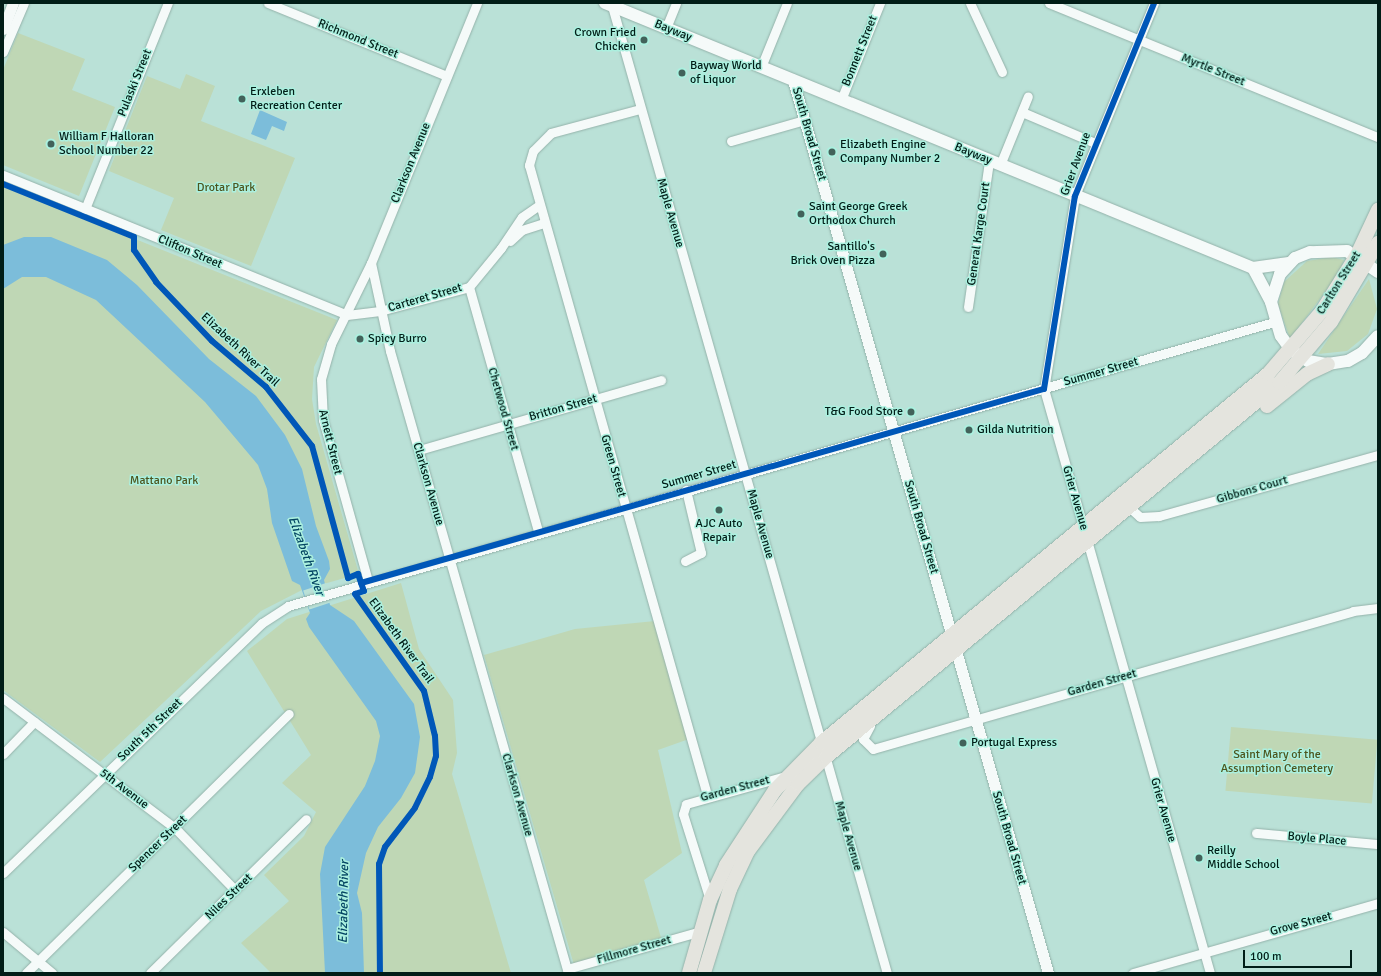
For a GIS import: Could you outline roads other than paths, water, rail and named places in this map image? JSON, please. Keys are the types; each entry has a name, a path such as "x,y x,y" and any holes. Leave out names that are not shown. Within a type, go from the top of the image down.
{"highway":[{"name":"Carlton Street","path":"1368,264 1378,210"},
{"name":"Carlton Street","path":"1297,354 1322,311 1368,264 1378,243"},
{"path":"689,973 710,900 743,835 790,774 821,743 1087,543 1235,422 1297,354"},
{"path":"704,973 730,889 748,851 770,817 826,757 881,712 954,642 1083,528 1297,354"},
{"path":"1235,422 1256,416 1301,377 1328,364"}],"main road":[{"name":"Bayway","path":"608,4 1253,268 1289,263"},
{"path":"1271,302 1275,282 1289,263 1319,250 1340,249 1368,264"},
{"path":"1253,268 1271,302 1274,322 1297,354 1328,364 1355,358 1378,336"}],"street":[{"path":"3,29 6,14 14,3"},
{"path":"3,52 24,3"},
{"name":"Pulaski Street","path":"85,209 168,3"},
{"name":"Richmond Street","path":"268,3 447,76"},
{"name":"Clarkson Avenue","path":"477,3 371,263 380,311 449,559 568,971"},
{"path":"666,28 676,3"},
{"path":"761,67 787,3"},
{"name":"Bonnett Street","path":"841,100 880,3"},
{"path":"970,3 1002,72"},
{"name":"Myrtle Street","path":"1049,3 1378,137"},
{"name":"Grier Avenue","path":"1154,3 1095,143 1075,196 1044,389 1210,973"},
{"name":"Maple Avenue","path":"608,4 746,473 887,973"},
{"name":"South Broad Street","path":"793,80 977,719 1048,973"},
{"name":"General Karge Court","path":"968,308 995,163 1022,112 1028,96"},
{"path":"538,206 529,165 538,144 559,130 640,109"},
{"path":"1022,112 1095,143"},
{"path":"731,141 804,120"},
{"name":"Clifton Street","path":"3,175 347,314 380,311"},
{"name":"Green Street","path":"538,206 707,795"},
{"name":"Carteret Street","path":"380,311 469,286 501,248 522,216 538,206"},
{"name":"Carteret Street","path":"501,248 522,230 543,223"},
{"name":"Arnett Street","path":"368,581 320,404 324,364 371,263"},
{"name":"Chetwood Street","path":"469,286 538,531"},
{"name":"Summer Street","path":"305,599 449,559 538,531 625,508 1274,322"},
{"name":"Britton Street","path":"419,450 661,380"},
{"name":"Gibbons Court","path":"1130,508 1140,517 1159,516 1378,455"},
{"path":"685,561 702,553 686,490"},
{"name":"South 5th Street","path":"3,873 262,623 279,611 305,599"},
{"name":"Garden Street","path":"881,712 863,738 873,749 1353,611 1378,608"},
{"name":"5th Avenue","path":"3,698 175,828 236,890"},
{"name":"Spencer Street","path":"26,973 175,828 289,714"},
{"path":"3,754 34,722"},
{"name":"Garden Street","path":"710,900 683,814 686,804 707,795 790,774"},
{"name":"Niles Street","path":"150,973 236,890 306,819"},
{"name":"Boyle Place","path":"1256,833 1378,844"},
{"name":"Grove Street","path":"1133,973 1378,903"},
{"path":"3,932 52,973"},
{"name":"Fillmore Street","path":"568,971 700,932"}],"water":[{"path":"260,110 287,122 284,131 272,126 266,140 251,134"},
{"name":"Elizabeth River","path":"24,237 51,237 107,260 137,285 209,359 256,396 285,435 302,469 316,526 329,561 330,569 324,580 330,605 354,621 414,704 420,737 415,773 401,798 378,827 366,853 357,893 362,913 364,973 325,973 320,874 325,847 365,786 375,761 380,736 376,721 309,627 306,619 310,613 300,585 292,581 272,523 267,489 258,465 205,402 96,300 46,277 22,277 3,289 3,245"}],"place":[{"name":"Crown Fried Chicken","path":"644,40"},
{"name":"Bayway World of Liquor","path":"682,73"},
{"name":"Erxleben Recreation Center","path":"242,99"},
{"name":"William F Halloran School Number 22","path":"51,144"},
{"name":"Elizabeth Engine Company Number 2","path":"832,152"},
{"name":"Saint George Greek Orthodox Church","path":"801,214"},
{"name":"Santillo's Brick Oven Pizza","path":"883,254"},
{"name":"Spicy Burro","path":"360,339"},
{"name":"T&G Food Store","path":"911,412"},
{"name":"Gilda Nutrition","path":"969,430"},
{"name":"AJC Auto Repair","path":"719,510"},
{"name":"Portugal Express","path":"963,743"},
{"name":"Reilly Middle School","path":"1199,858"}],"park label":[{"name":"Drotar Park","path":"226,188"},
{"name":"Mattano Park","path":"164,481"},
{"name":"Saint Mary of the Assumption Cemetery","path":"1277,762"}]}
